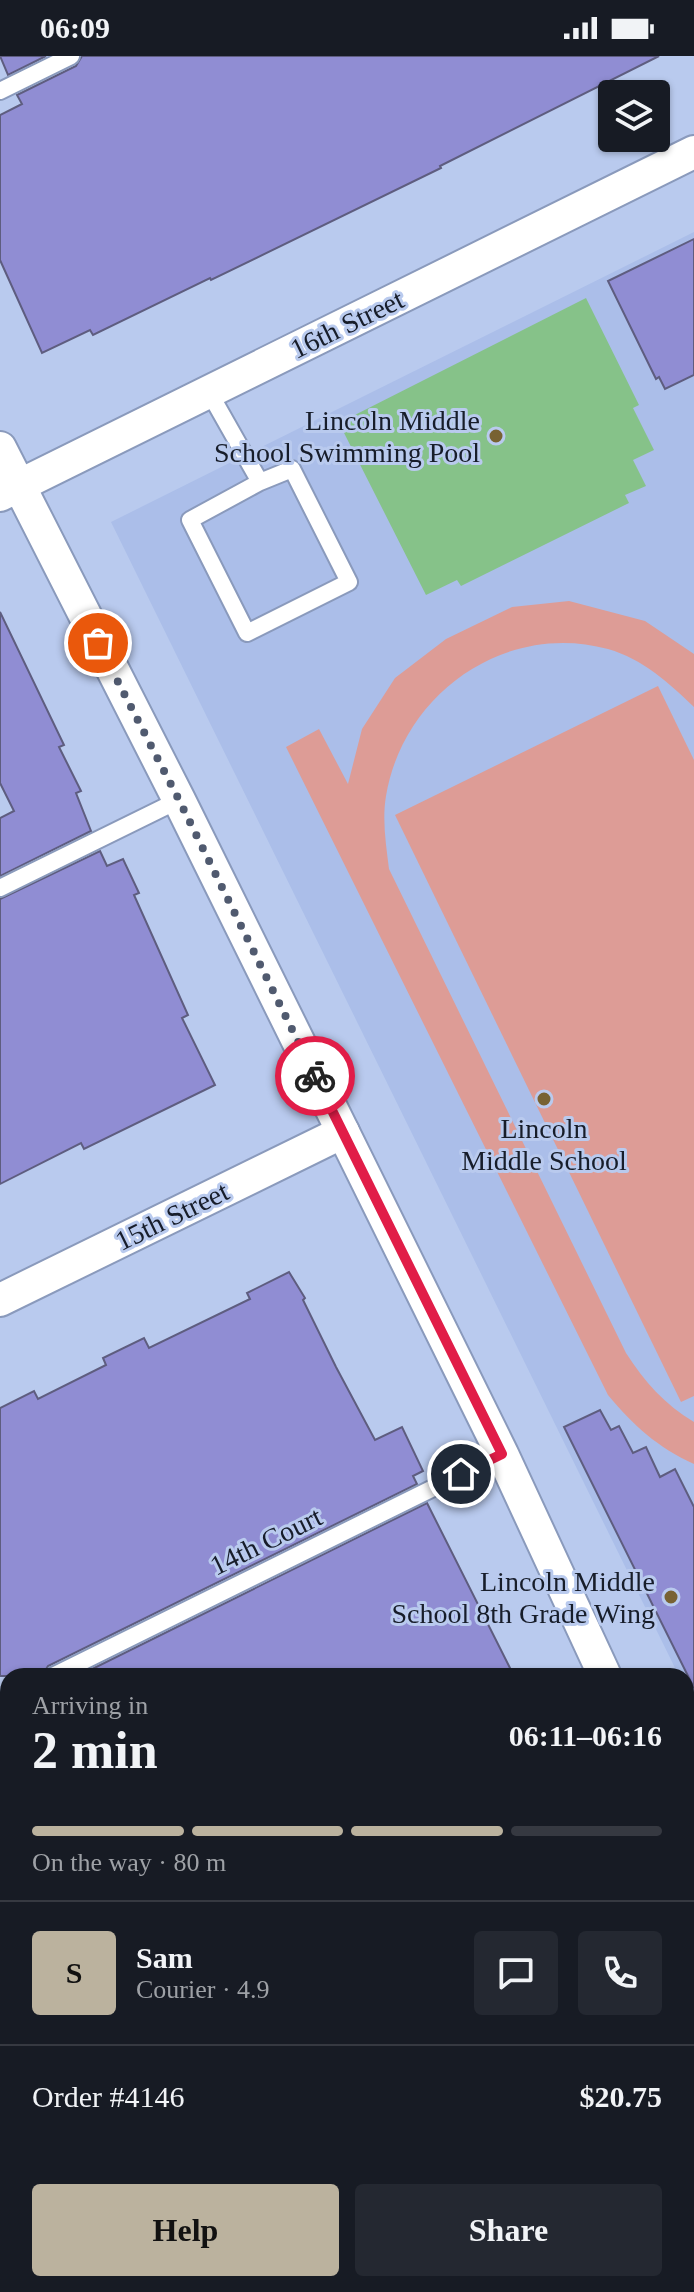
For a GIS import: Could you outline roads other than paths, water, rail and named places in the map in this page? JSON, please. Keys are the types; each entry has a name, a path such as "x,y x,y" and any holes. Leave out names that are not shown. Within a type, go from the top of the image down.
{"street":[{"name":"16th Street","path":"9,491 694,152"},
{"path":"0,448 9,491 179,800 502,1454 601,1668"},
{"name":"15th Street","path":"0,1300 343,1132"}],"lane":[{"path":"0,91 71,56"},
{"path":"209,392 260,482"},
{"path":"292,469 349,582 247,633 190,520 260,482 292,469"},
{"path":"0,888 179,800"},
{"name":"14th Court","path":"69,1668 502,1454"}],"place":[{"name":"Lincoln Middle School Swimming Pool","path":"496,436"},
{"name":"Lincoln Middle School","path":"544,1099"},
{"name":"Lincoln Middle School 8th Grade Wing","path":"671,1597"}]}
